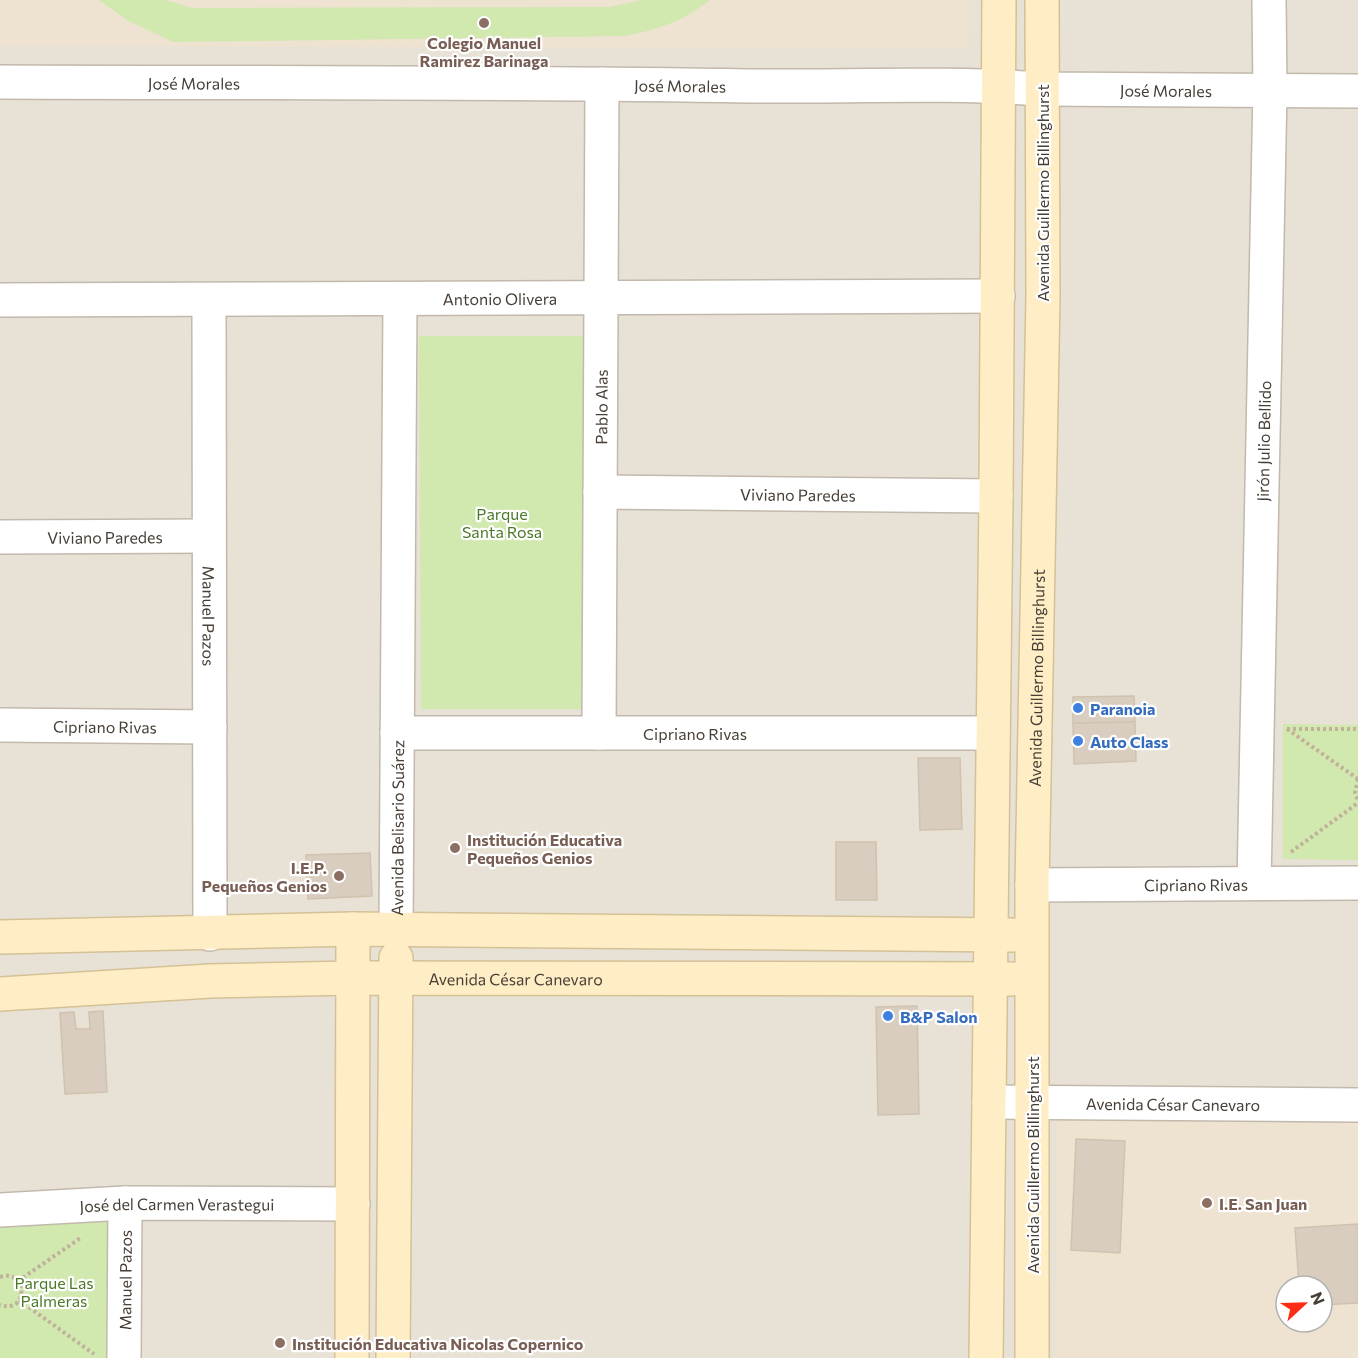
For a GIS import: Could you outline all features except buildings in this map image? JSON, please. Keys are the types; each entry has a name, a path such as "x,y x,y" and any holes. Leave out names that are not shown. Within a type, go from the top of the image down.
{"main road":[{"path":"986,1358 998,296 999,0"},
{"name":"Avenida Guillermo Billinghurst","path":"1032,1358 1032,885 1042,296 1042,0"},
{"path":"352,1358 353,930"},
{"path":"0,938 353,930 1032,936"},
{"name":"Avenida Belisario Suárez","path":"393,1358 396,930"},
{"name":"Avenida César Canevaro","path":"0,994 210,981 353,978 1032,979"}],"street":[{"name":"Jirón Julio Bellido","path":"1254,883 1272,729 1269,0"},
{"name":"José Morales","path":"0,82 999,86 1041,89 1358,91"},
{"name":"Pablo Alas","path":"599,733 602,84"},
{"name":"Antonio Olivera","path":"0,300 998,296"},
{"name":"Avenida Belisario Suárez","path":"396,930 400,299"},
{"name":"Manuel Pazos","path":"209,300 210,934"},
{"name":"Viviano Paredes","path":"600,492 996,496"},
{"name":"Viviano Paredes","path":"0,537 209,536"},
{"name":"Cipriano Rivas","path":"0,725 210,726"},
{"name":"Cipriano Rivas","path":"397,734 993,733"},
{"name":"Cipriano Rivas","path":"1032,885 1358,883"},
{"name":"Avenida César Canevaro","path":"988,1102 1358,1105"},
{"name":"Manuel Pazos","path":"124,1358 125,1203"},
{"name":"José del Carmen Verastegui","path":"0,1210 125,1203 353,1204"}],"path":[{"path":"1272,729 1358,729"},
{"path":"1272,729 1287,741"},
{"path":"1272,729 1358,779 1355,793 1358,802 1287,854"},
{"path":"1287,843 1287,854"},
{"path":"1287,854 1299,854"},
{"path":"18,1281 85,1234"},
{"path":"0,1277 12,1276 22,1288 22,1297 17,1304 10,1307 0,1305"},
{"path":"19,1300 100,1358"}],"shaded area":[{"path":"0,0 1358,0 1358,1358 0,1358"},
{"name":"Colegio Manuel Ramirez Barinaga","path":"0,0 969,0 968,48 0,46"},
{"name":"I.E. San Juan","path":"1057,1117 1358,1120 1358,1358 1055,1358"}],"green space":[{"path":"99,0 165,0 193,8 609,7 643,0 710,0 670,24 625,36 173,42 127,20"},
{"name":"Parque Santa Rosa","path":"419,336 583,336 585,709 421,709"},
{"path":"1283,724 1358,725 1358,860 1283,859"},
{"name":"Parque Las Palmeras","path":"107,1218 107,1358 0,1358 0,1225"}],"place":[{"name":"Colegio Manuel Ramirez Barinaga","path":"484,23"},
{"name":"Paranoia","path":"1078,708"},
{"name":"Auto Class","path":"1078,741"},
{"name":"Institución Educativa Pequeños Genios","path":"455,848"},
{"name":"I.E.P. Pequeños Genios","path":"339,876"},
{"name":"B&P Salon","path":"888,1016"},
{"name":"I.E. San Juan","path":"1207,1203"},
{"name":"Institución Educativa Nicolas Copernico","path":"280,1343"}]}
